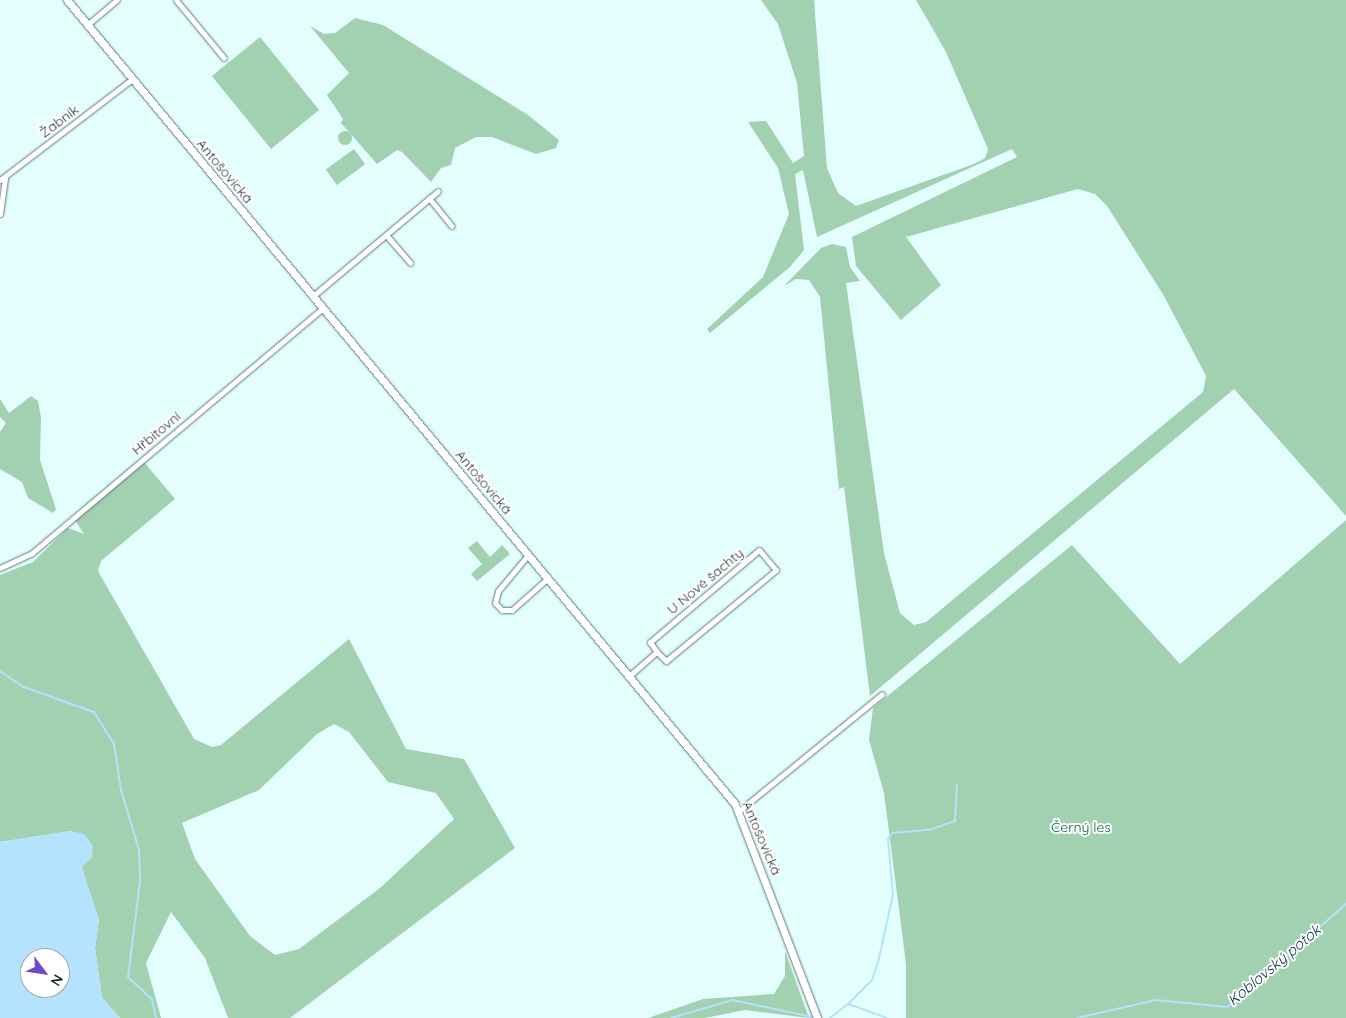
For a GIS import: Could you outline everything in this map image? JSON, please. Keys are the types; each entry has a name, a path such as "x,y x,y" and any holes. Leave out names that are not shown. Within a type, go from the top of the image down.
{"street":[{"name":"Antošovická","path":"67,0 740,810 817,1018"},
{"path":"88,25 117,0"},
{"path":"176,0 224,58"},
{"name":"Žabník","path":"3,178 132,79"},
{"path":"0,214 3,178"},
{"path":"313,296 438,191"},
{"path":"429,198 452,226"},
{"path":"386,235 410,263"},
{"name":"Hřbitovní","path":"0,568 32,552 323,308"},
{"name":"U Nové šachty","path":"759,550 776,570 666,661 657,652 650,642 759,550"},
{"path":"528,555 498,591 495,603 502,610 512,610 548,578"},
{"path":"629,676 657,652"},
{"path":"740,810 802,762 882,694"}],"green space":[{"path":"761,0 814,0 827,168 838,193 856,206 974,164 985,158 988,149 946,52 916,0 1346,0 1346,516 1234,389 870,696 844,487 839,489 820,297 809,280 796,279 784,286 821,248 832,244 846,247 850,267 860,281 846,283 884,553 900,613 914,625 926,622 1203,392 1206,376 1164,296 1107,206 1095,194 1078,189 906,237 941,285 901,320 856,266 852,237 1017,157 1012,149 817,237 803,170 795,174 804,250 790,267 710,333 707,329 763,277 789,214 778,168 748,122 766,121 793,163 804,156 797,83 778,24"},
{"path":"355,18 383,25 528,115 559,140 556,148 536,154 492,137 476,137 455,148 451,165 441,168 431,182 402,152 397,150 377,164 341,123 343,119 327,95 349,73 310,26 324,34 335,33"},
{"path":"260,37 319,110 271,149 212,76"},
{"path":"342,131 348,131 352,138 348,145 342,145 338,141 338,135"},
{"path":"354,149 365,164 337,185 326,170"},
{"path":"31,396 38,401 41,417 40,460 56,509 53,513 28,498 22,482 0,469 0,432 6,423 0,417 0,399 9,413"},
{"path":"144,462 175,499 101,561 98,571 194,739 212,747 221,745 349,639 406,749 464,759 515,848 290,1018 228,1018 205,958 171,912 146,963 161,1018 120,1018 102,998 95,948 99,920 81,867 92,857 71,831 0,842 0,575 33,562 68,528 84,534 75,520","holes":["334,724 349,732 388,782 436,793 454,819 380,888 299,949 275,955 250,936 195,859 182,823 259,790 317,734"]},
{"name":"Černý les","path":"1346,520 1346,1018 906,1018 906,964 884,793 869,740 873,708 1072,545 1180,664"},
{"path":"477,541 490,557 502,545 510,554 477,581 471,574 482,564 468,548"},
{"path":"785,951 809,1018 745,1010 705,1018 648,1018 703,999 774,994 785,976"}],"water":[{"path":"71,831 84,834 93,846 92,857 82,867 99,920 95,948 102,998 120,1018 0,1018 0,842"}],"waterway":[{"path":"0,671 24,687 94,712 114,744 121,790 139,850 140,881 128,977 152,999 156,1018"},
{"path":"848,1004 872,980 879,958 893,895 888,839 892,833 929,830 955,821 957,784"},
{"name":"Koblovský potok","path":"1077,1018 1156,1000 1228,1007 1346,904"},
{"name":"Koblovský potok","path":"671,1018 732,1000 813,1017"},
{"name":"Koblovský potok","path":"830,1018 848,1004 887,1018"}]}
